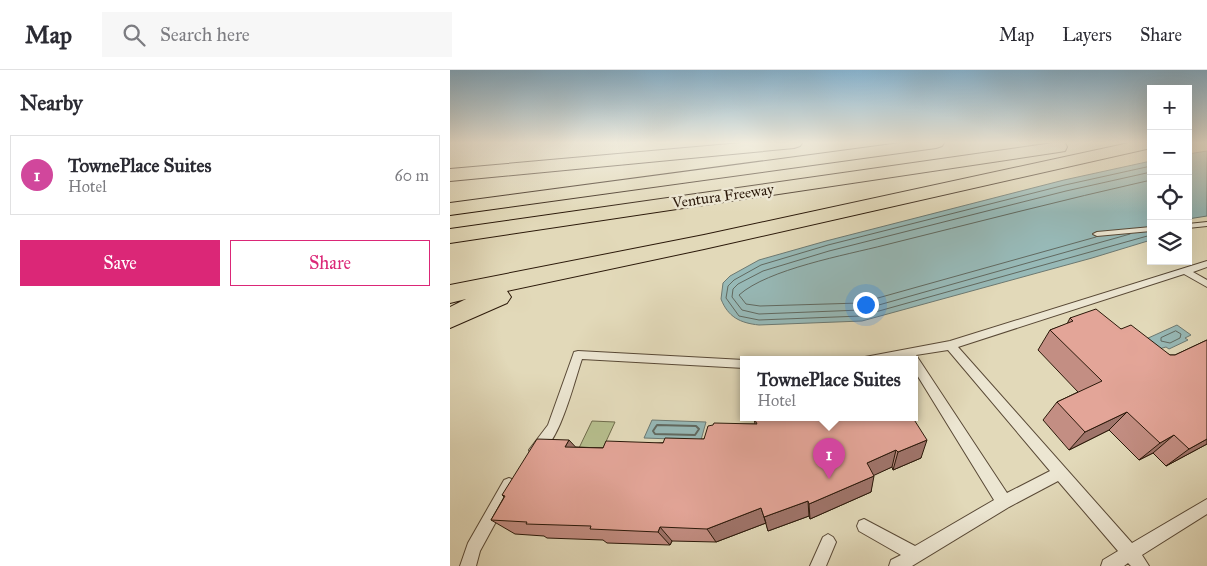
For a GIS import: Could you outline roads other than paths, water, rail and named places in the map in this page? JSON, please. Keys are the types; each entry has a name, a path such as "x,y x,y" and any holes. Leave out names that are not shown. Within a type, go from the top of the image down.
{"highway":[{"path":"450,175 540,166"},
{"name":"Ventura Freeway","path":"450,209 766,166"},
{"name":"Ventura Freeway","path":"450,236 927,166"},
{"path":"450,294 704,242 1046,166"},
{"path":"450,318 496,298 658,258 704,242"}],"lane":[{"path":"1192,226 1207,224"},
{"path":"1097,234 1147,230"},
{"path":"892,356 950,345 1083,305 1207,264"},
{"path":"1185,271 1207,284"},
{"path":"950,345 1141,566"},
{"path":"526,462 553,428 578,355 740,364"},
{"path":"918,367 1004,502"},
{"path":"897,566 1004,502 1060,473"},
{"path":"468,566 473,548 515,476"},
{"path":"1109,566 1207,506"},
{"path":"864,526 916,555"},
{"path":"818,566 828,542"}],"water":[{"path":"1127,166 1147,166 1147,241 862,321 759,325 740,321 727,310 721,299 723,283 730,276 759,260 1064,180"},
{"path":"1192,166 1207,166 1207,216 1192,218"},
{"path":"1177,325 1191,335 1185,338 1188,340 1169,349 1166,347 1159,349 1146,339"},
{"path":"652,420 706,422 701,440 644,438"}],"place":[{"name":"TownePlace Suites","path":"829,479"}]}
